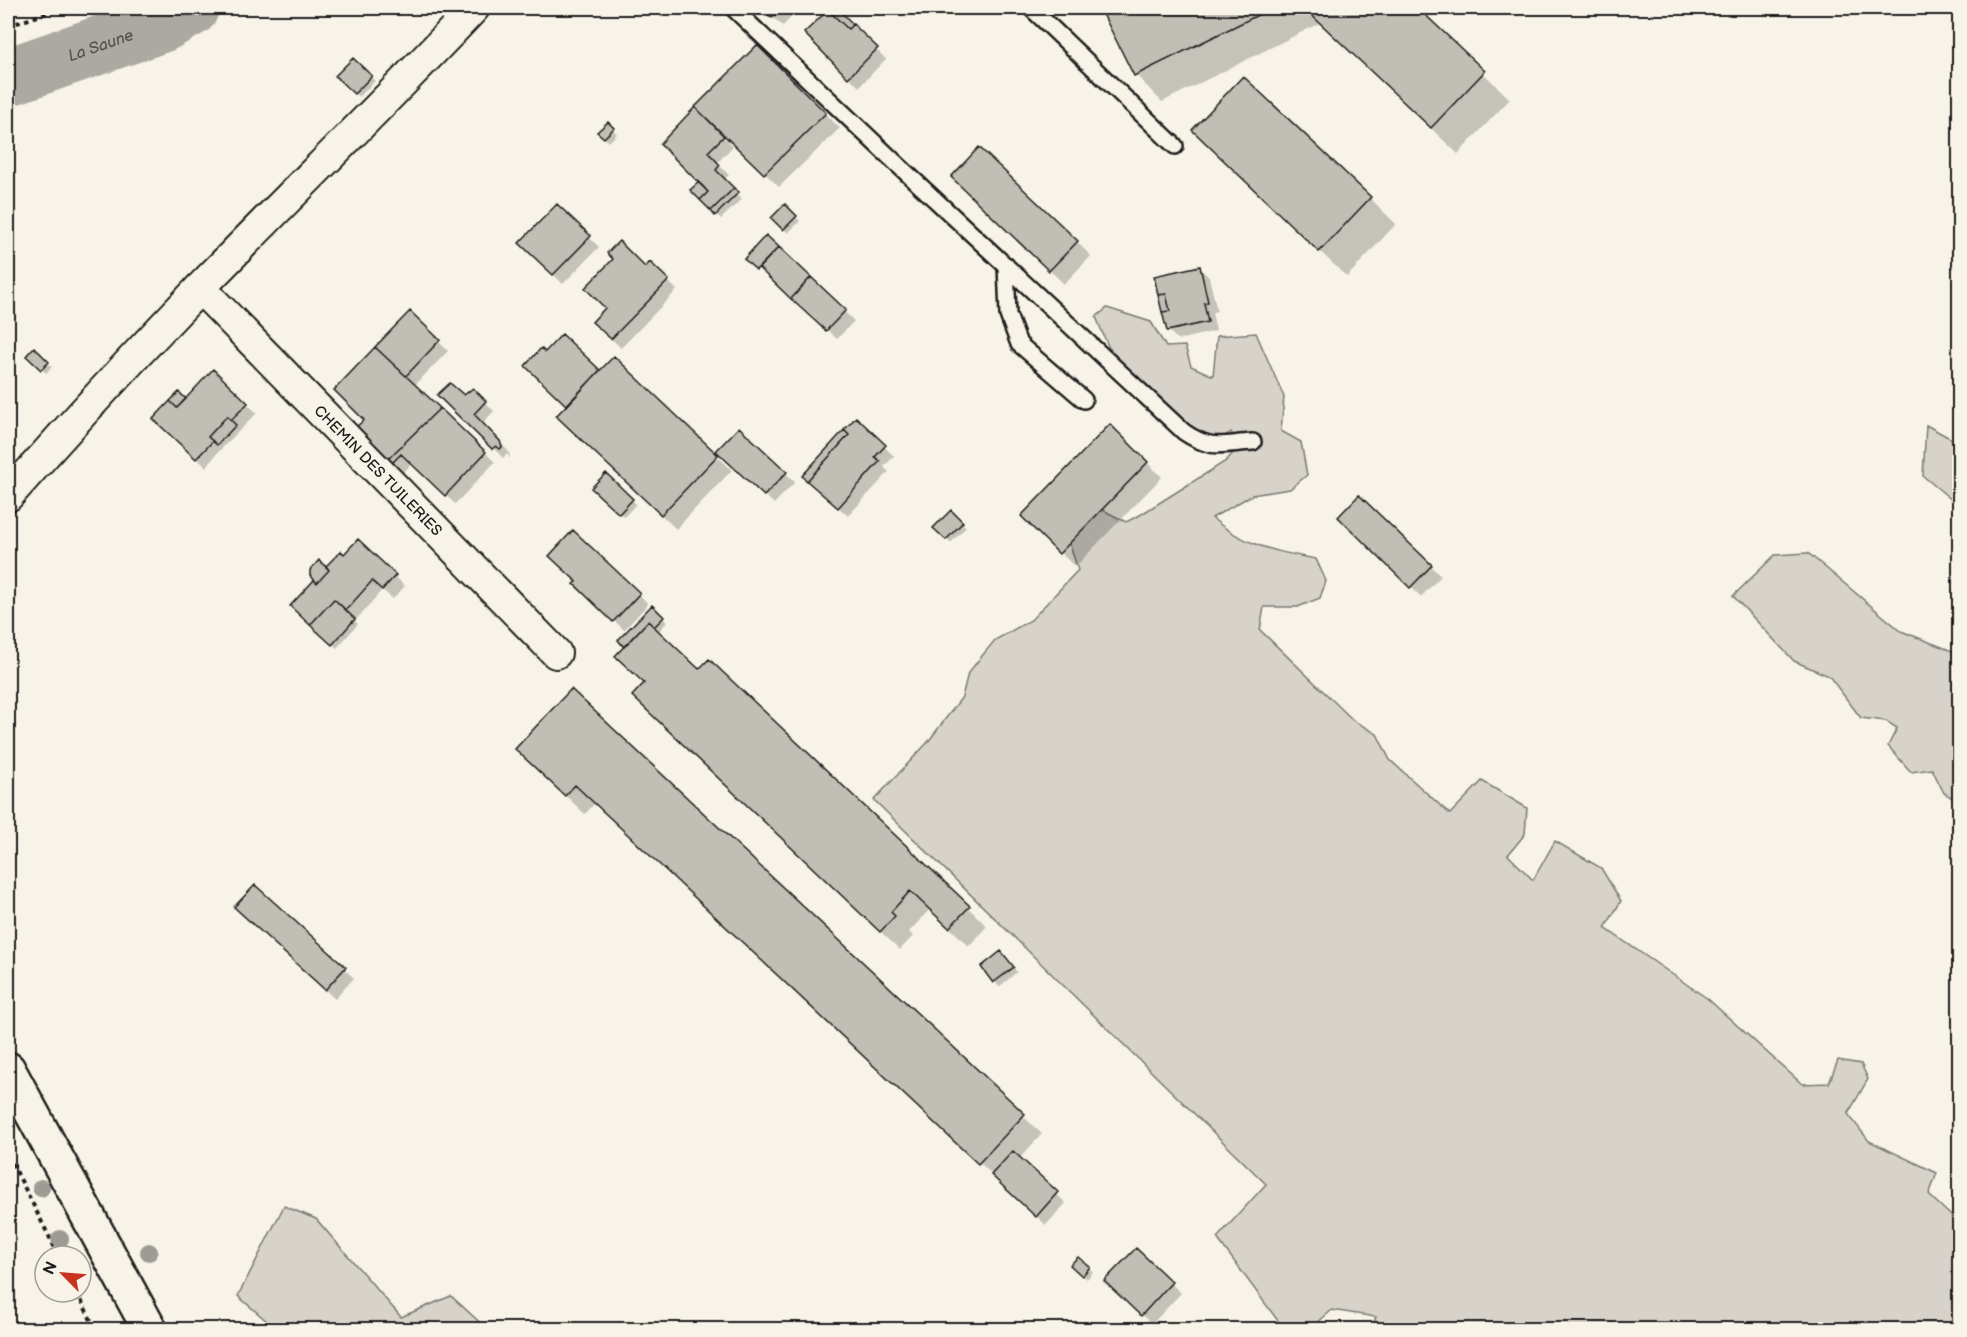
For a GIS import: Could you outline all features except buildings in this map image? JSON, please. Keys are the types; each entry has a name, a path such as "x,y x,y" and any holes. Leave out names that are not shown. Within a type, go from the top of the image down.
{"main road":[{"path":"8,1070 150,1329"}],"street":[{"path":"8,496 200,288 474,8"},
{"name":"CHEMIN DES TUILERIES","path":"200,288 556,653"}],"lane":[{"path":"733,8 1184,432 1198,442 1211,446 1253,442"},
{"path":"1031,8 1175,146"},
{"path":"1006,265 1008,315 1019,344 1084,400"}],"path":[{"path":"8,26 62,8"},
{"path":"8,1155 53,1244"},
{"path":"83,1304 96,1329"}],"shaded area":[{"path":"1107,308 1151,322 1166,347 1185,346 1191,366 1213,376 1217,336 1256,333 1284,397 1281,431 1301,442 1307,475 1290,489 1252,495 1212,518 1248,541 1316,559 1326,581 1320,598 1298,607 1264,607 1260,630 1354,721 1377,734 1390,760 1450,814 1482,781 1527,808 1525,834 1508,855 1533,880 1555,841 1601,868 1621,901 1605,928 1708,999 1802,1084 1829,1083 1838,1060 1861,1064 1868,1079 1848,1114 1869,1141 1937,1173 1929,1195 1948,1213 1959,1219 1959,1329 1371,1330 1376,1317 1332,1310 1310,1329 1284,1329 1217,1238 1266,1184 874,800 928,742 962,697 968,673 995,640 1031,620 1078,570 1067,536 1097,507 1126,522 1140,515 1226,461 1239,446 1231,432 1207,448 1145,396 1108,346 1096,317"},
{"path":"1926,425 1959,443 1959,506 1923,476"},
{"path":"1808,553 1901,631 1955,652 1960,660 1959,802 1944,793 1932,769 1911,772 1888,746 1897,728 1886,721 1861,718 1829,676 1794,661 1733,596 1775,555"},
{"path":"284,1206 316,1219 401,1317 451,1296 487,1329 276,1329 238,1296"}],"waterway":[{"name":"La Saune","path":"8,77 163,23 190,8"}]}
